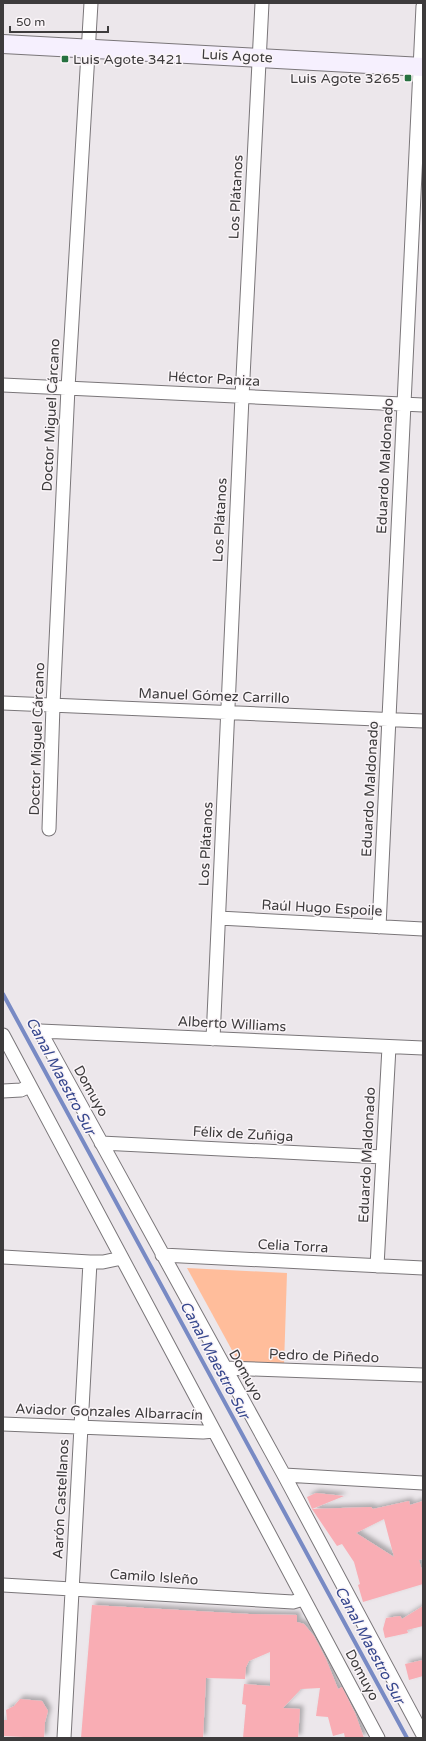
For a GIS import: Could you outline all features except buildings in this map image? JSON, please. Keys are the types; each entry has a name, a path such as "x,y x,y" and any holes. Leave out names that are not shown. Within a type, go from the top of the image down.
{"main road":[{"name":"Luis Agote","path":"3,44 422,67"}],"street":[{"name":"Doctor Miguel Cárcano","path":"50,829 53,705 68,388 91,3"},
{"name":"Los Plátanos","path":"213,1039 242,397 262,3"},
{"name":"Eduardo Maldonado","path":"379,927 422,67 423,6"},
{"name":"Héctor Paniza","path":"3,385 423,405"},
{"name":"Manuel Gómez Carrillo","path":"3,703 423,721"},
{"name":"Raúl Hugo Espoile","path":"219,918 423,929"},
{"name":"Alberto Williams","path":"40,1031 423,1048"},
{"name":"Domuyo","path":"40,1031 284,1475 423,1735"},
{"name":"Domuyo","path":"3,1035 378,1738"},
{"name":"Eduardo Maldonado","path":"377,1266 390,1047"},
{"path":"3,1091 21,1090 30,1086"},
{"name":"Félix de Zuñiga","path":"101,1143 383,1157"},
{"name":"Celia Torra","path":"162,1255 423,1268"},
{"path":"3,1257 90,1262 103,1262 122,1258"},
{"name":"Aarón Castellanos","path":"64,1738 90,1262"},
{"name":"Pedro de Piñedo","path":"224,1368 423,1375"},
{"name":"Aviador Gonzales Albarracín","path":"3,1424 214,1432"},
{"path":"284,1475 423,1483"},
{"name":"Camilo Isleño","path":"3,1585 294,1602 303,1599"}],"shaded area":[{"path":"187,1268 287,1273 284,1365 239,1363"}],"waterway":[{"name":"Canal Maestro Sur","path":"3,994 407,1738"}],"place":[{"name":"Luis Agote 3421","path":"65,59"},
{"name":"Luis Agote 3265","path":"408,78"}]}
